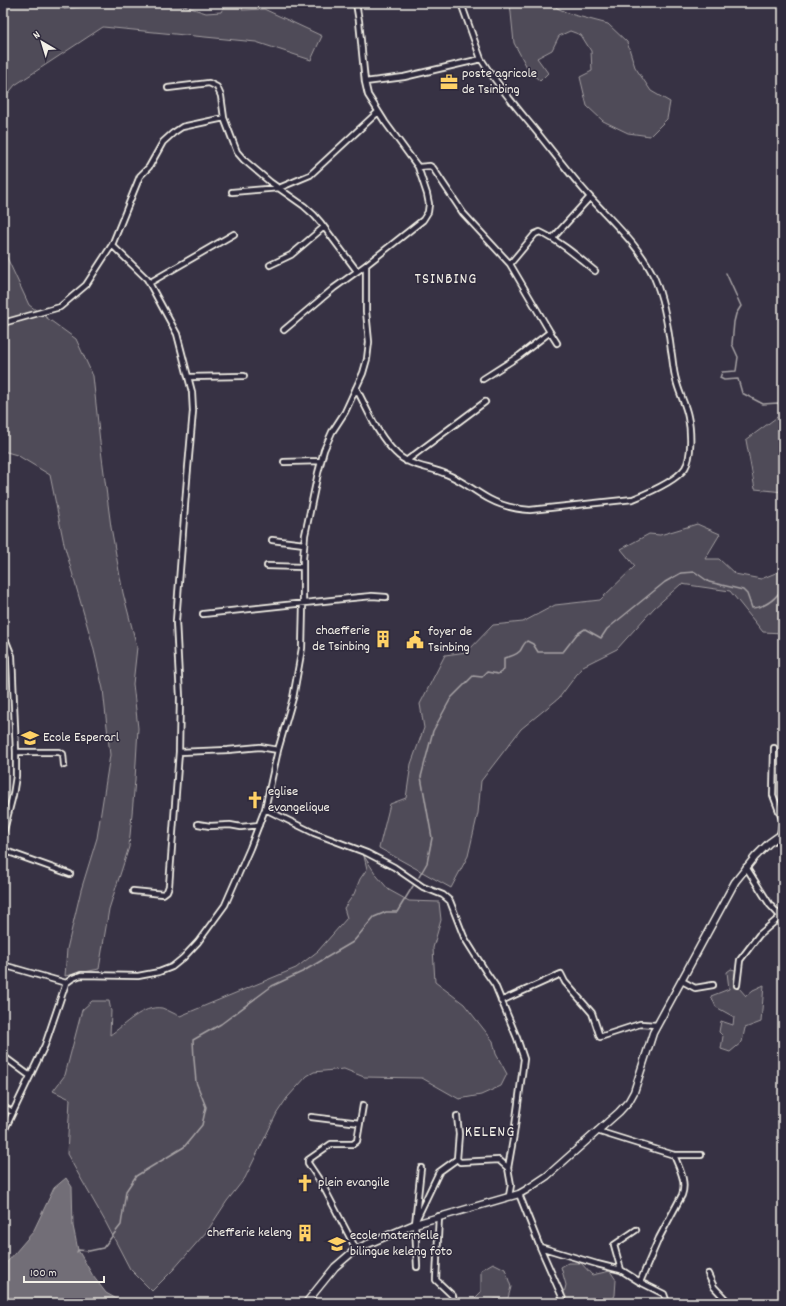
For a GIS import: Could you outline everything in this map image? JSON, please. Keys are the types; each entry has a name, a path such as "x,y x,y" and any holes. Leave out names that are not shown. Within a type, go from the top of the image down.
{"main road":[{"path":"306,1303 335,1267 356,1249 415,1224 519,1194 546,1176 619,1112 629,1101 634,1092 648,1045 657,1025 725,899 735,882 746,868 769,843 781,834"}],"street":[{"path":"284,330 334,288 423,220 428,212 429,204 427,194 418,167 368,96 356,3"},
{"path":"356,388 382,437 396,454 406,461 459,480 488,499 515,509 530,510 633,499 649,493 666,483 684,469 690,451 688,418 672,366 667,319 654,278 638,250 590,197 509,99 490,72 481,59 461,3"},
{"path":"365,82 404,77 481,59"},
{"path":"168,88 209,83 217,87 221,96 224,118 237,152 244,160 304,206 324,227 357,271"},
{"path":"232,192 279,188 310,175 378,112"},
{"path":"3,323 60,307 86,285 112,245 140,176 149,167 163,142 182,127 224,118"},
{"path":"418,167 430,166 433,168 463,213 510,264 557,343"},
{"path":"552,238 590,197"},
{"path":"270,265 291,255 324,227"},
{"path":"510,264 538,232 540,232 552,238 595,271"},
{"path":"149,283 234,234"},
{"path":"112,245 147,279 177,334 189,377 192,392 193,411 176,621 180,697 179,752 169,886 167,891 162,894 133,891"},
{"path":"3,1133 45,1045 66,983 81,975 138,976 159,972 172,967 184,958 212,925 226,905 265,809 278,750 293,698 301,655 304,544 311,500 321,461 332,432 345,412 367,359 369,342 366,311 366,265"},
{"path":"483,379 519,356 550,332"},
{"path":"189,377 244,376"},
{"path":"406,461 485,402"},
{"path":"284,462 321,461"},
{"path":"272,540 304,544"},
{"path":"267,566 303,567"},
{"path":"203,614 372,596 386,598"},
{"path":"3,640 6,641 12,656 16,752 16,776 14,789 3,834"},
{"path":"179,752 260,747 278,750"},
{"path":"774,748 772,795 783,819 781,834"},
{"path":"16,752 59,752 62,754 64,765"},
{"path":"265,809 314,833 367,853 394,867 423,887 444,895 450,901 464,937 496,985 518,1038 524,1059 508,1168 511,1185 509,1196"},
{"path":"198,824 210,826 230,825 241,828 259,825"},
{"path":"3,850 70,874"},
{"path":"737,985 740,960 759,935 782,918 770,905 746,868"},
{"path":"3,965 66,983"},
{"path":"501,1000 561,974 565,982 592,1013 600,1037 640,1024 657,1025"},
{"path":"682,981 695,988 713,985"},
{"path":"3,1056 30,1076"},
{"path":"356,1249 322,1184 308,1163 308,1160 331,1144 355,1143 357,1141 363,1105"},
{"path":"3,1107 13,1112"},
{"path":"415,1224 439,1172 457,1159 459,1134 458,1116"},
{"path":"311,1117 360,1123"},
{"path":"597,1131 674,1155 701,1155"},
{"path":"640,1282 659,1238 682,1195 684,1188 683,1177 674,1155"},
{"path":"457,1159 460,1162 498,1160 508,1168"},
{"path":"417,1267 415,1224 421,1168"},
{"path":"519,1194 563,1300"},
{"path":"439,1216 436,1280 452,1296 455,1303"},
{"path":"621,1270 614,1245 636,1230"},
{"path":"540,1247 621,1270 640,1282 664,1294 667,1303"},
{"path":"708,1274 714,1287 729,1303"}],"shaded area":[{"path":"3,3 60,3 64,9 80,7 84,3 175,3 206,13 221,12 226,3 246,3 242,10 264,9 322,36 311,60 256,42 103,27 15,85 3,100"},
{"path":"510,3 553,3 557,8 570,14 608,24 627,42 635,67 651,91 670,102 667,119 650,136 628,133 603,121 587,106 580,77 592,71 591,51 581,35 570,31 559,36 552,50 537,58 548,73 540,81 529,71 514,43"},
{"path":"3,249 29,305 76,339 93,376 111,527 123,593 137,647 133,684 138,728 129,847 109,909 99,969 65,976 67,949 81,890 97,838 110,755 103,689 93,646 64,544 50,475 17,455 3,451 3,384 5,379 3,370"},
{"path":"780,415 783,415 783,492 755,489 746,440"},
{"path":"697,524 720,534 705,559 719,559 735,574 761,579 783,570 783,633 763,632 730,591 681,584 654,608 617,649 583,666 559,698 521,729 481,781 478,813 468,856 451,888 379,848 390,804 406,798 411,764 424,728 420,704 445,655 467,652 493,625 523,622 555,605 600,600 635,566 621,549 649,534 660,535"},
{"path":"364,856 377,876 389,890 409,901 439,902 441,920 433,948 435,982 464,1004 493,1041 496,1054 507,1074 501,1086 481,1095 459,1099 422,1078 364,1077 344,1069 314,1072 307,1076 287,1098 277,1113 245,1178 227,1201 208,1230 173,1270 152,1291 130,1269 67,1154 70,1099 53,1091 65,1075 82,1010 92,1001 109,1001 111,1011 110,1035 134,1017 148,1010 162,1008 180,1016 296,968 318,951 347,918 344,908 354,894 360,879 367,869"},
{"path":"731,969 735,970 741,975 739,988 746,996 753,990 764,985 761,1022 745,1028 742,1042 730,1052 721,1049 723,1036 719,1032 721,1021 733,1025 734,1017 716,1007 711,996 729,989 727,972"},
{"path":"66,1178 72,1187 73,1226 78,1250 93,1276 106,1293 124,1303 3,1303 3,1267 33,1232 54,1188"},
{"path":"493,1263 505,1269 511,1287 508,1298 495,1299 486,1303 470,1303 481,1292 481,1270"},
{"path":"568,1263 581,1263 592,1275 610,1271 616,1280 615,1295 611,1303 565,1303 564,1293 566,1285 561,1267"}],"waterway":[{"path":"726,273 741,306 736,314 734,322 732,344 738,357 736,371 722,372 720,378 724,380 738,379 742,393 763,404 778,403 782,408 783,413"},
{"path":"419,877 427,863 432,838 421,777 433,731 451,698 473,676 482,677 487,672 498,674 504,670 504,658 512,656 521,650 527,641 533,644 538,652 563,652 577,634 585,629 601,638 607,629 665,582 681,573 695,572 709,582 743,590 747,594 752,608 770,602 783,587"},
{"path":"77,1252 78,1250 89,1251 103,1248 121,1225 126,1191 136,1176 184,1147 202,1125 206,1107 196,1082 193,1040 221,1024 272,986 302,972 353,942 374,917 386,912 397,912 413,886"}],"place":[{"name":"poste agricole de Tsinbing","path":"449,82"},
{"name":"chaefferie de Tsinbing","path":"383,639"},
{"name":"foyer de Tsinbing","path":"415,640"},
{"name":"Ecole Esperarl","path":"30,738"},
{"name":"eglise evangelique","path":"255,800"},
{"name":"plein evangile","path":"305,1183"},
{"name":"chefferie keleng","path":"305,1233"},
{"name":"ecole maternelle bilingue keleng foto","path":"337,1244"}],"district":[{"name":"TSINBING","path":"446,279"},
{"name":"KELENG","path":"490,1132"}]}
